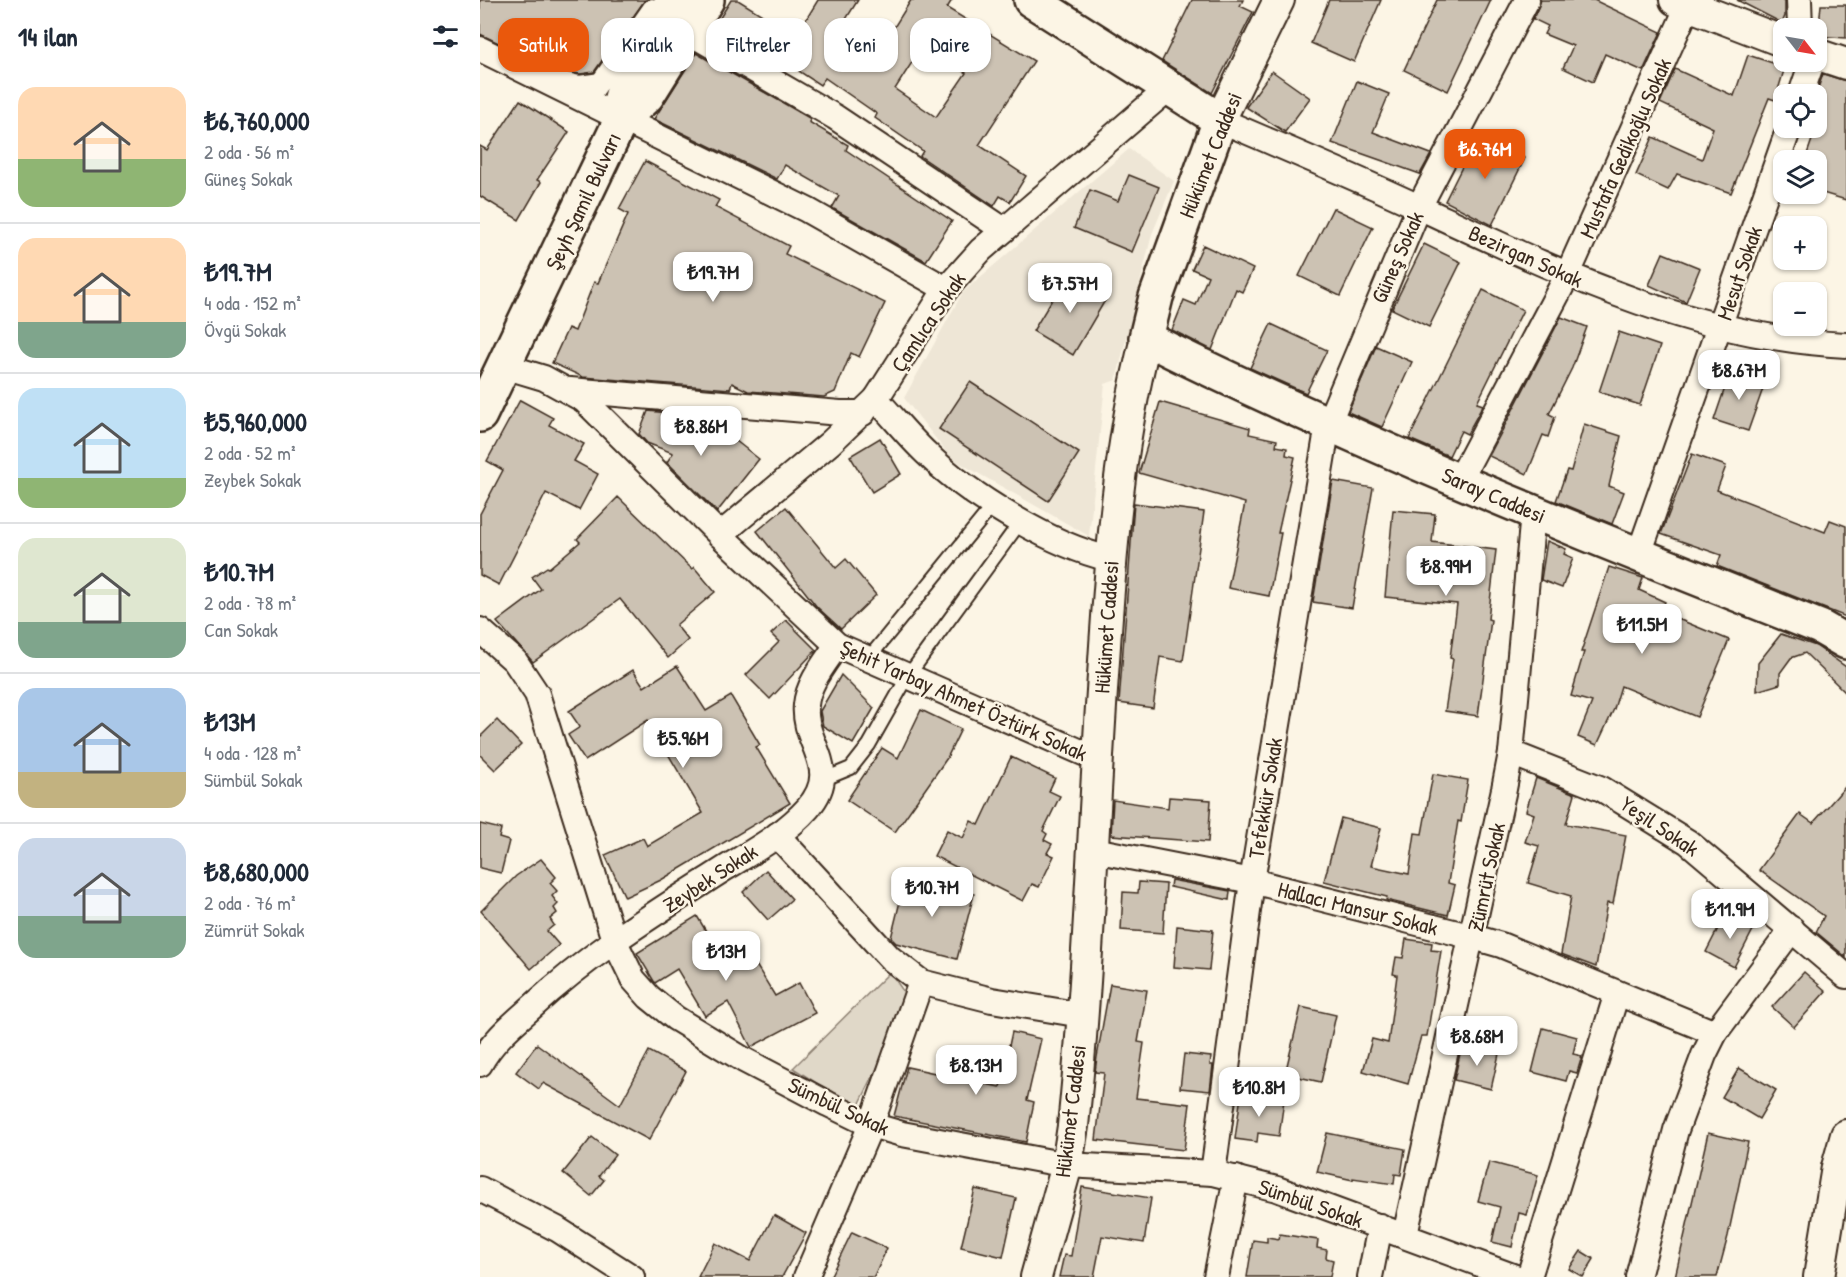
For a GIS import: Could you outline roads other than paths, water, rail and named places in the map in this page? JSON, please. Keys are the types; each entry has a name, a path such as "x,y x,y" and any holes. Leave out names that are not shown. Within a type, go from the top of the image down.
{"main road":[{"path":"621,120 621,98 625,85 673,0"},
{"name":"Şeyh Şamil Bulvarı","path":"694,20 706,0"},
{"path":"1031,0 1220,120"},
{"name":"Şeyh Şamil Bulvarı","path":"480,415 621,120 647,96 662,72"},
{"name":"Hükümet Caddesi","path":"1146,338 1156,297 1220,120"},
{"name":"Saray Caddesi","path":"1146,338 1206,369 1459,481 1533,513 1820,627 1846,642"}],"street":[{"path":"586,103 657,0"},
{"name":"Hükümet Caddesi","path":"1220,120 1279,0"},
{"name":"Güneş Sokak","path":"1328,423 1419,207 1527,0"},
{"path":"1799,0 1800,18"},
{"path":"1682,3 1773,38"},
{"name":"Mustafa Gedikoğlu Sokak","path":"1459,481 1567,276 1682,3"},
{"path":"694,35 835,117 1004,230"},
{"path":"480,37 564,84 601,82"},
{"path":"480,49 807,210 946,289"},
{"path":"1827,58 1846,64"},
{"name":"Çamlıca Sokak","path":"720,535 870,406 946,289 1004,230 1168,89"},
{"name":"Bezirgan Sokak","path":"1220,120 1419,207 1567,276 1625,298 1720,328 1846,345"},
{"name":"Mesut Sokak","path":"1639,554 1786,138"},
{"name":"Hükümet Caddesi","path":"1036,1277 1067,1165 1078,1081 1094,850 1097,759 1110,559 1125,434 1146,338"},
{"name":"Şehit Yarbay Ahmet Öztürk Sokak","path":"504,366 568,389 594,409 720,535 837,645 1097,759"},
{"path":"568,389 840,413 870,406 971,489 994,504 1021,521 1086,554 1110,559"},
{"name":"Tefekkür Sokak","path":"1216,1277 1252,881 1328,423"},
{"name":"Zümrüt Sokak","path":"1405,1235 1473,937 1511,753 1533,513"},
{"name":"Sümbül Sokak","path":"480,630 515,661 537,694 614,940 633,979 649,997 675,1017 744,1060 871,1125 921,1139 1067,1165 1225,1176 1277,1190 1515,1277"},
{"path":"822,780 820,756 805,714 806,702 810,689 837,645"},
{"name":"Yeşil Sokak","path":"1511,753 1576,777 1634,806 1688,843 1846,976"},
{"name":"Zeybek Sokak","path":"481,1057 509,1027 552,988 614,940 777,835 808,807 822,780"},
{"path":"777,835 890,958 921,982 992,1000 1082,1015"},
{"name":"Hallacı Mansur Sokak","path":"1094,850 1252,881 1501,945 1715,1033"},
{"path":"1638,1277 1676,1130 1704,1055 1715,1033 1792,929"},
{"path":"806,1277 871,1125 921,982"},
{"path":"1529,1277 1617,993"},
{"path":"1819,1277 1837,1167 1846,1136"},
{"path":"480,1189 557,1229 632,1277"},
{"path":"1370,1277 1380,1226"}],"lane":[{"path":"868,659 994,504"},
{"path":"822,780 851,768 869,745 908,676 1021,521"}]}
